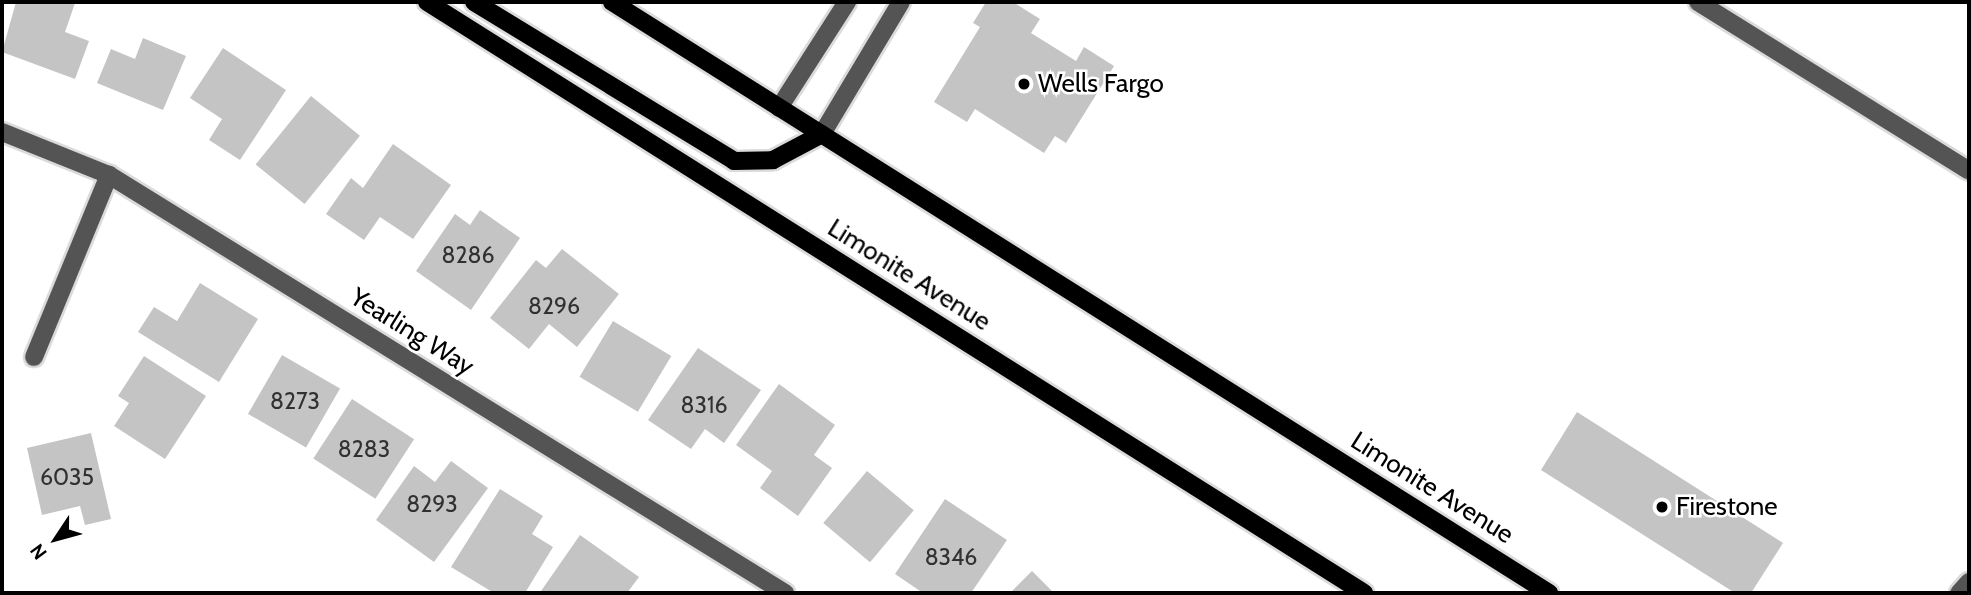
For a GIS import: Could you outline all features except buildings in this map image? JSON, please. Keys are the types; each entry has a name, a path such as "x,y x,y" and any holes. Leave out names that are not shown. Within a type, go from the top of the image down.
{"main road":[{"name":"Limonite Avenue","path":"427,2 1364,593"},
{"path":"474,2 733,161 773,160 822,134"},
{"name":"Limonite Avenue","path":"612,2 1549,593"}],"street":[{"path":"779,108 847,2"},
{"path":"822,134 901,2"},
{"path":"1698,2 1969,171"},
{"name":"Yearling Way","path":"2,132 109,175 785,593"},
{"path":"34,357 109,175"},
{"path":"1959,593 1969,582"}],"place":[{"name":"Wells Fargo","path":"1024,84"},
{"name":"Firestone","path":"1662,507"}]}
